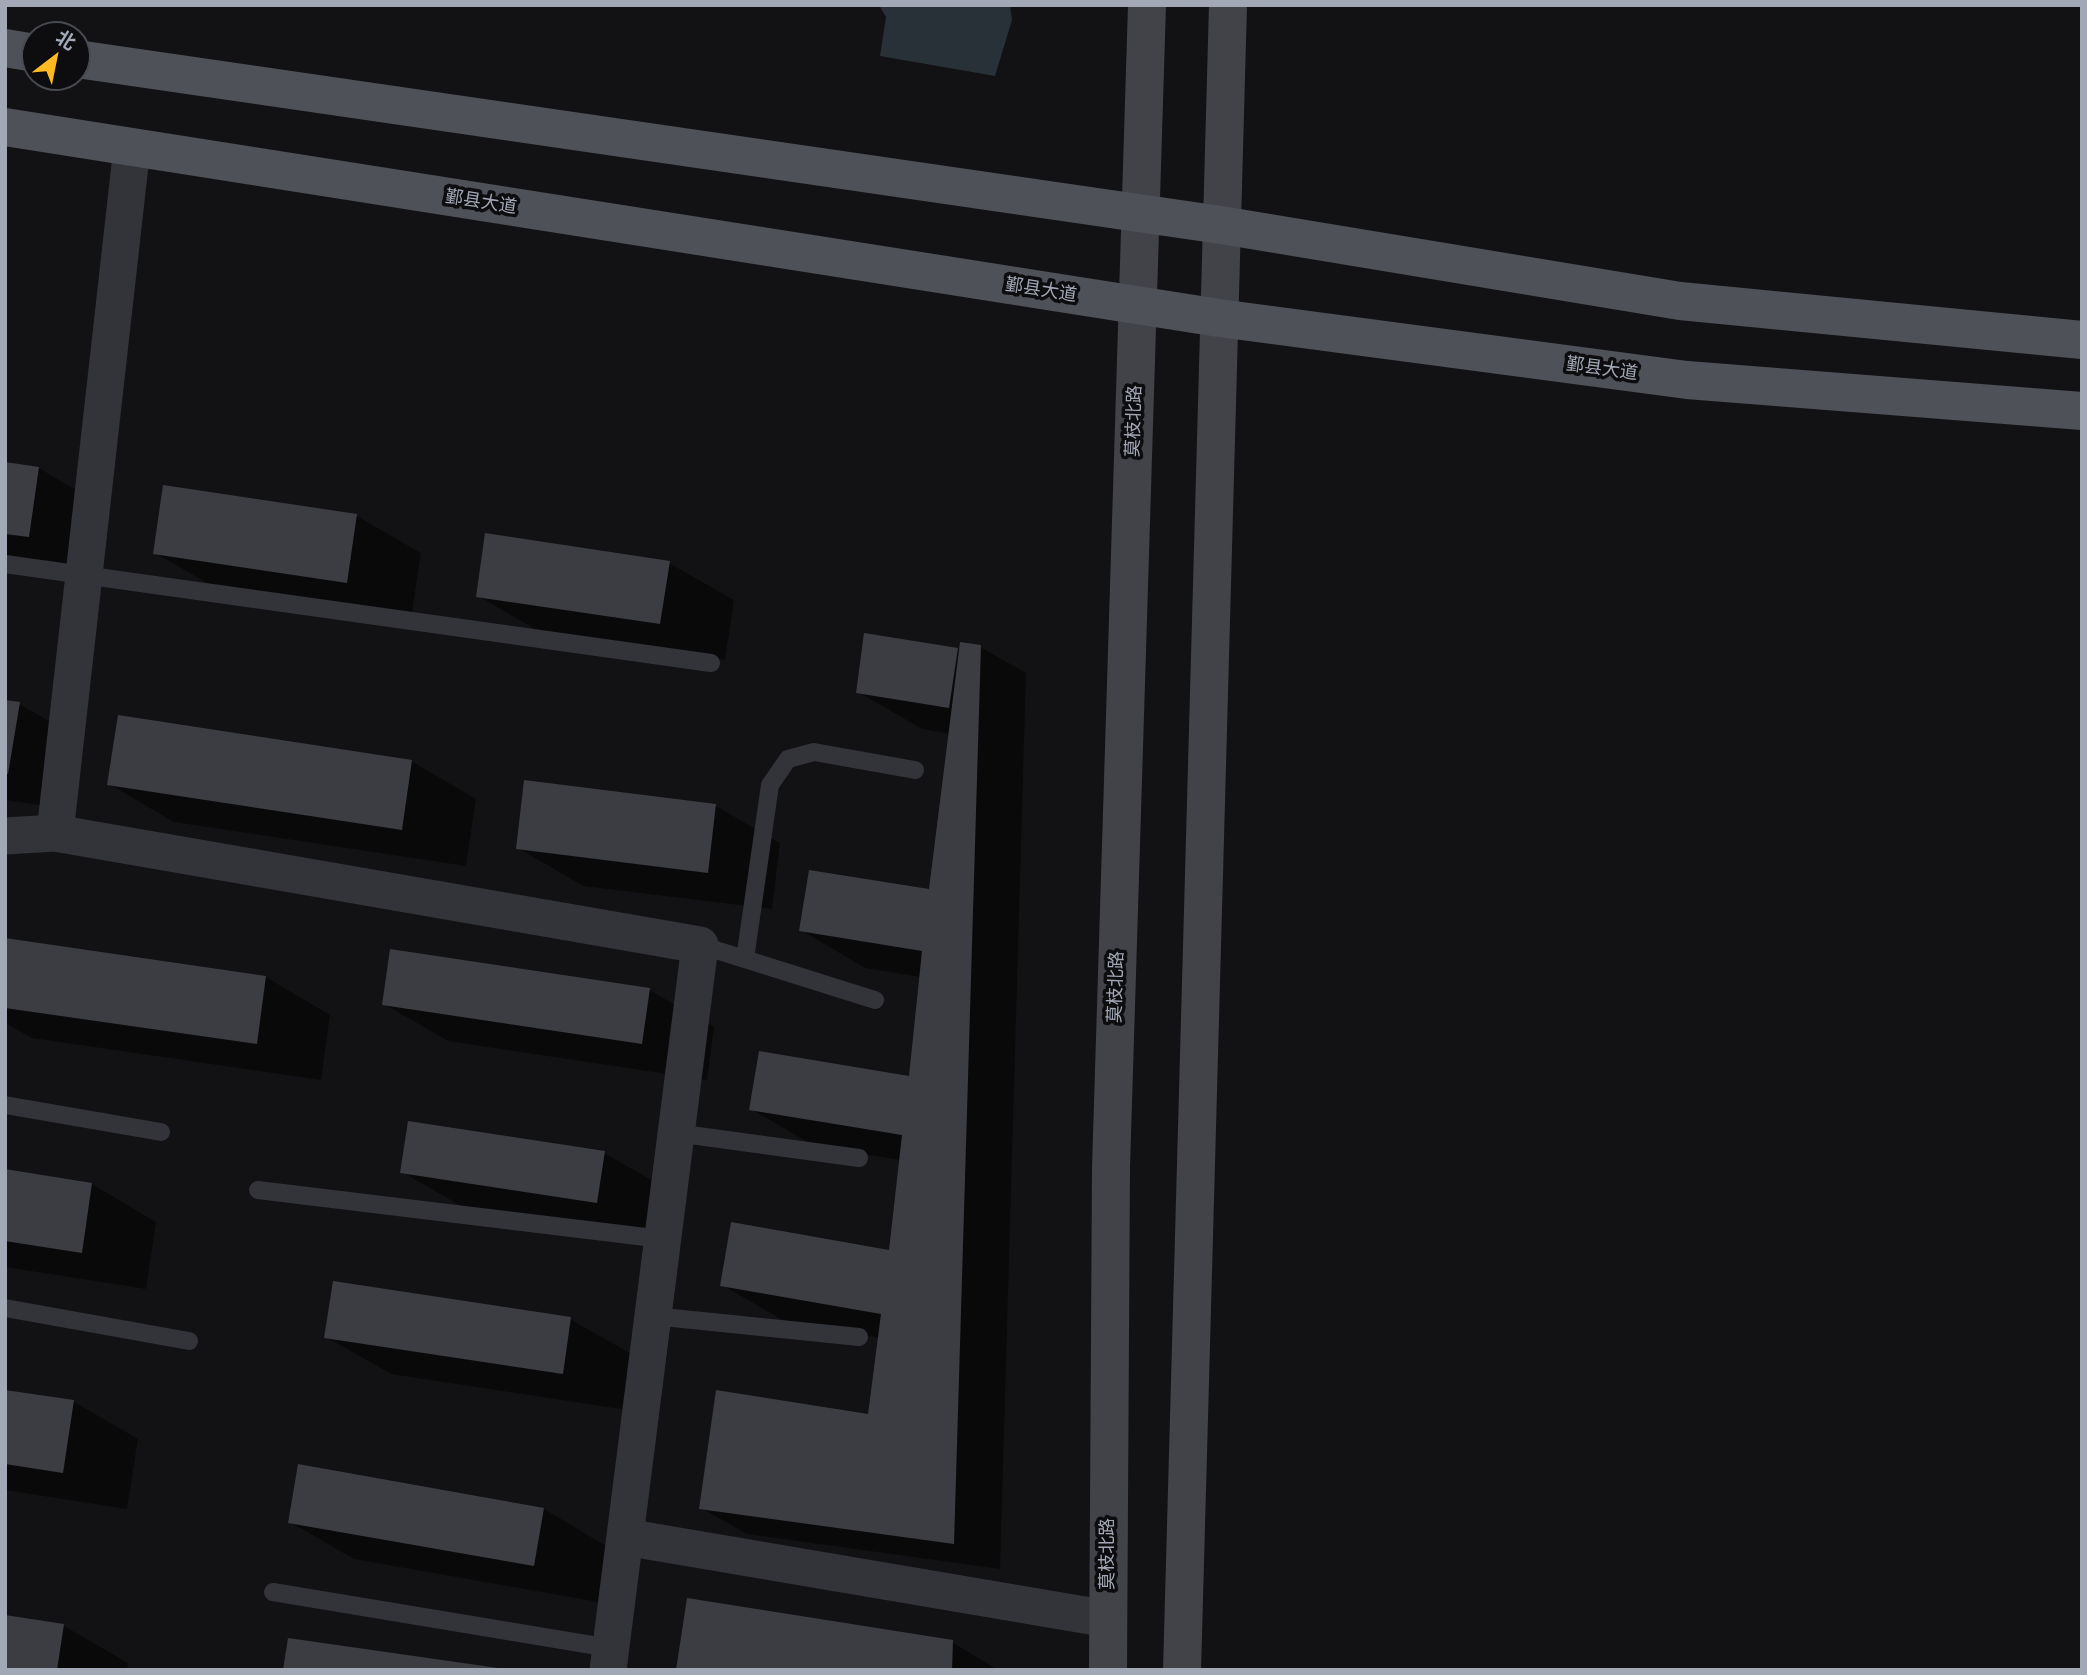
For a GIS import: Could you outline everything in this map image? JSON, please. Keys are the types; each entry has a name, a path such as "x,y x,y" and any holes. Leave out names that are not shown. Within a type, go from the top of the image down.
{"main road":[{"path":"91,61 1221,225 1680,301 2082,340"},
{"name":"鄞县大道","path":"5,127 1219,318 1687,380 2082,411"}],"street":[{"name":"莫枝北路","path":"1108,1670 1111,1167 1147,5"},
{"path":"1182,1670 1228,5"},
{"path":"55,833 132,148"},
{"path":"5,836 55,833 700,945 609,1659"},
{"path":"625,1537 1108,1619"}],"lane":[{"path":"5,564 711,663"},
{"path":"745,959 770,785 788,759 814,752 915,771"},
{"path":"700,945 876,1000"},
{"path":"5,1105 160,1132"},
{"path":"676,1133 859,1158"},
{"path":"258,1190 662,1239"},
{"path":"5,1308 189,1342"},
{"path":"653,1316 859,1338"},
{"path":"273,1592 609,1659"}],"shaded area":[{"path":"879,5 1010,5 1012,20 995,76 880,56 886,17"}],"building":[{"path":"5,462 39,467 29,537 5,534"},
{"path":"163,485 357,514 347,583 153,554"},
{"path":"485,533 670,561 660,624 476,597"},
{"path":"864,633 958,648 949,708 856,693"},
{"path":"960,642 981,645 954,1544 699,1509 716,1390 868,1414 881,1314 720,1286 731,1222 889,1250 902,1135 749,1110 759,1051 909,1076 922,951 799,931 809,870 929,889"},
{"path":"5,700 20,702 8,774 5,773"},
{"path":"118,715 412,760 402,830 107,785"},
{"path":"524,780 716,804 708,873 516,849"},
{"path":"5,938 266,976 257,1044 5,1008"},
{"path":"390,949 650,988 642,1044 382,1005"},
{"path":"408,1121 605,1151 597,1203 400,1173"},
{"path":"5,1169 92,1183 82,1253 5,1241"},
{"path":"333,1281 571,1317 563,1374 324,1338"},
{"path":"5,1390 74,1400 63,1473 5,1464"},
{"path":"298,1464 544,1508 534,1566 288,1523"},
{"path":"687,1598 953,1640 952,1670 676,1670"},
{"path":"5,1615 64,1624 57,1670 5,1670"},
{"path":"288,1638 498,1668 498,1670 283,1670"}]}
